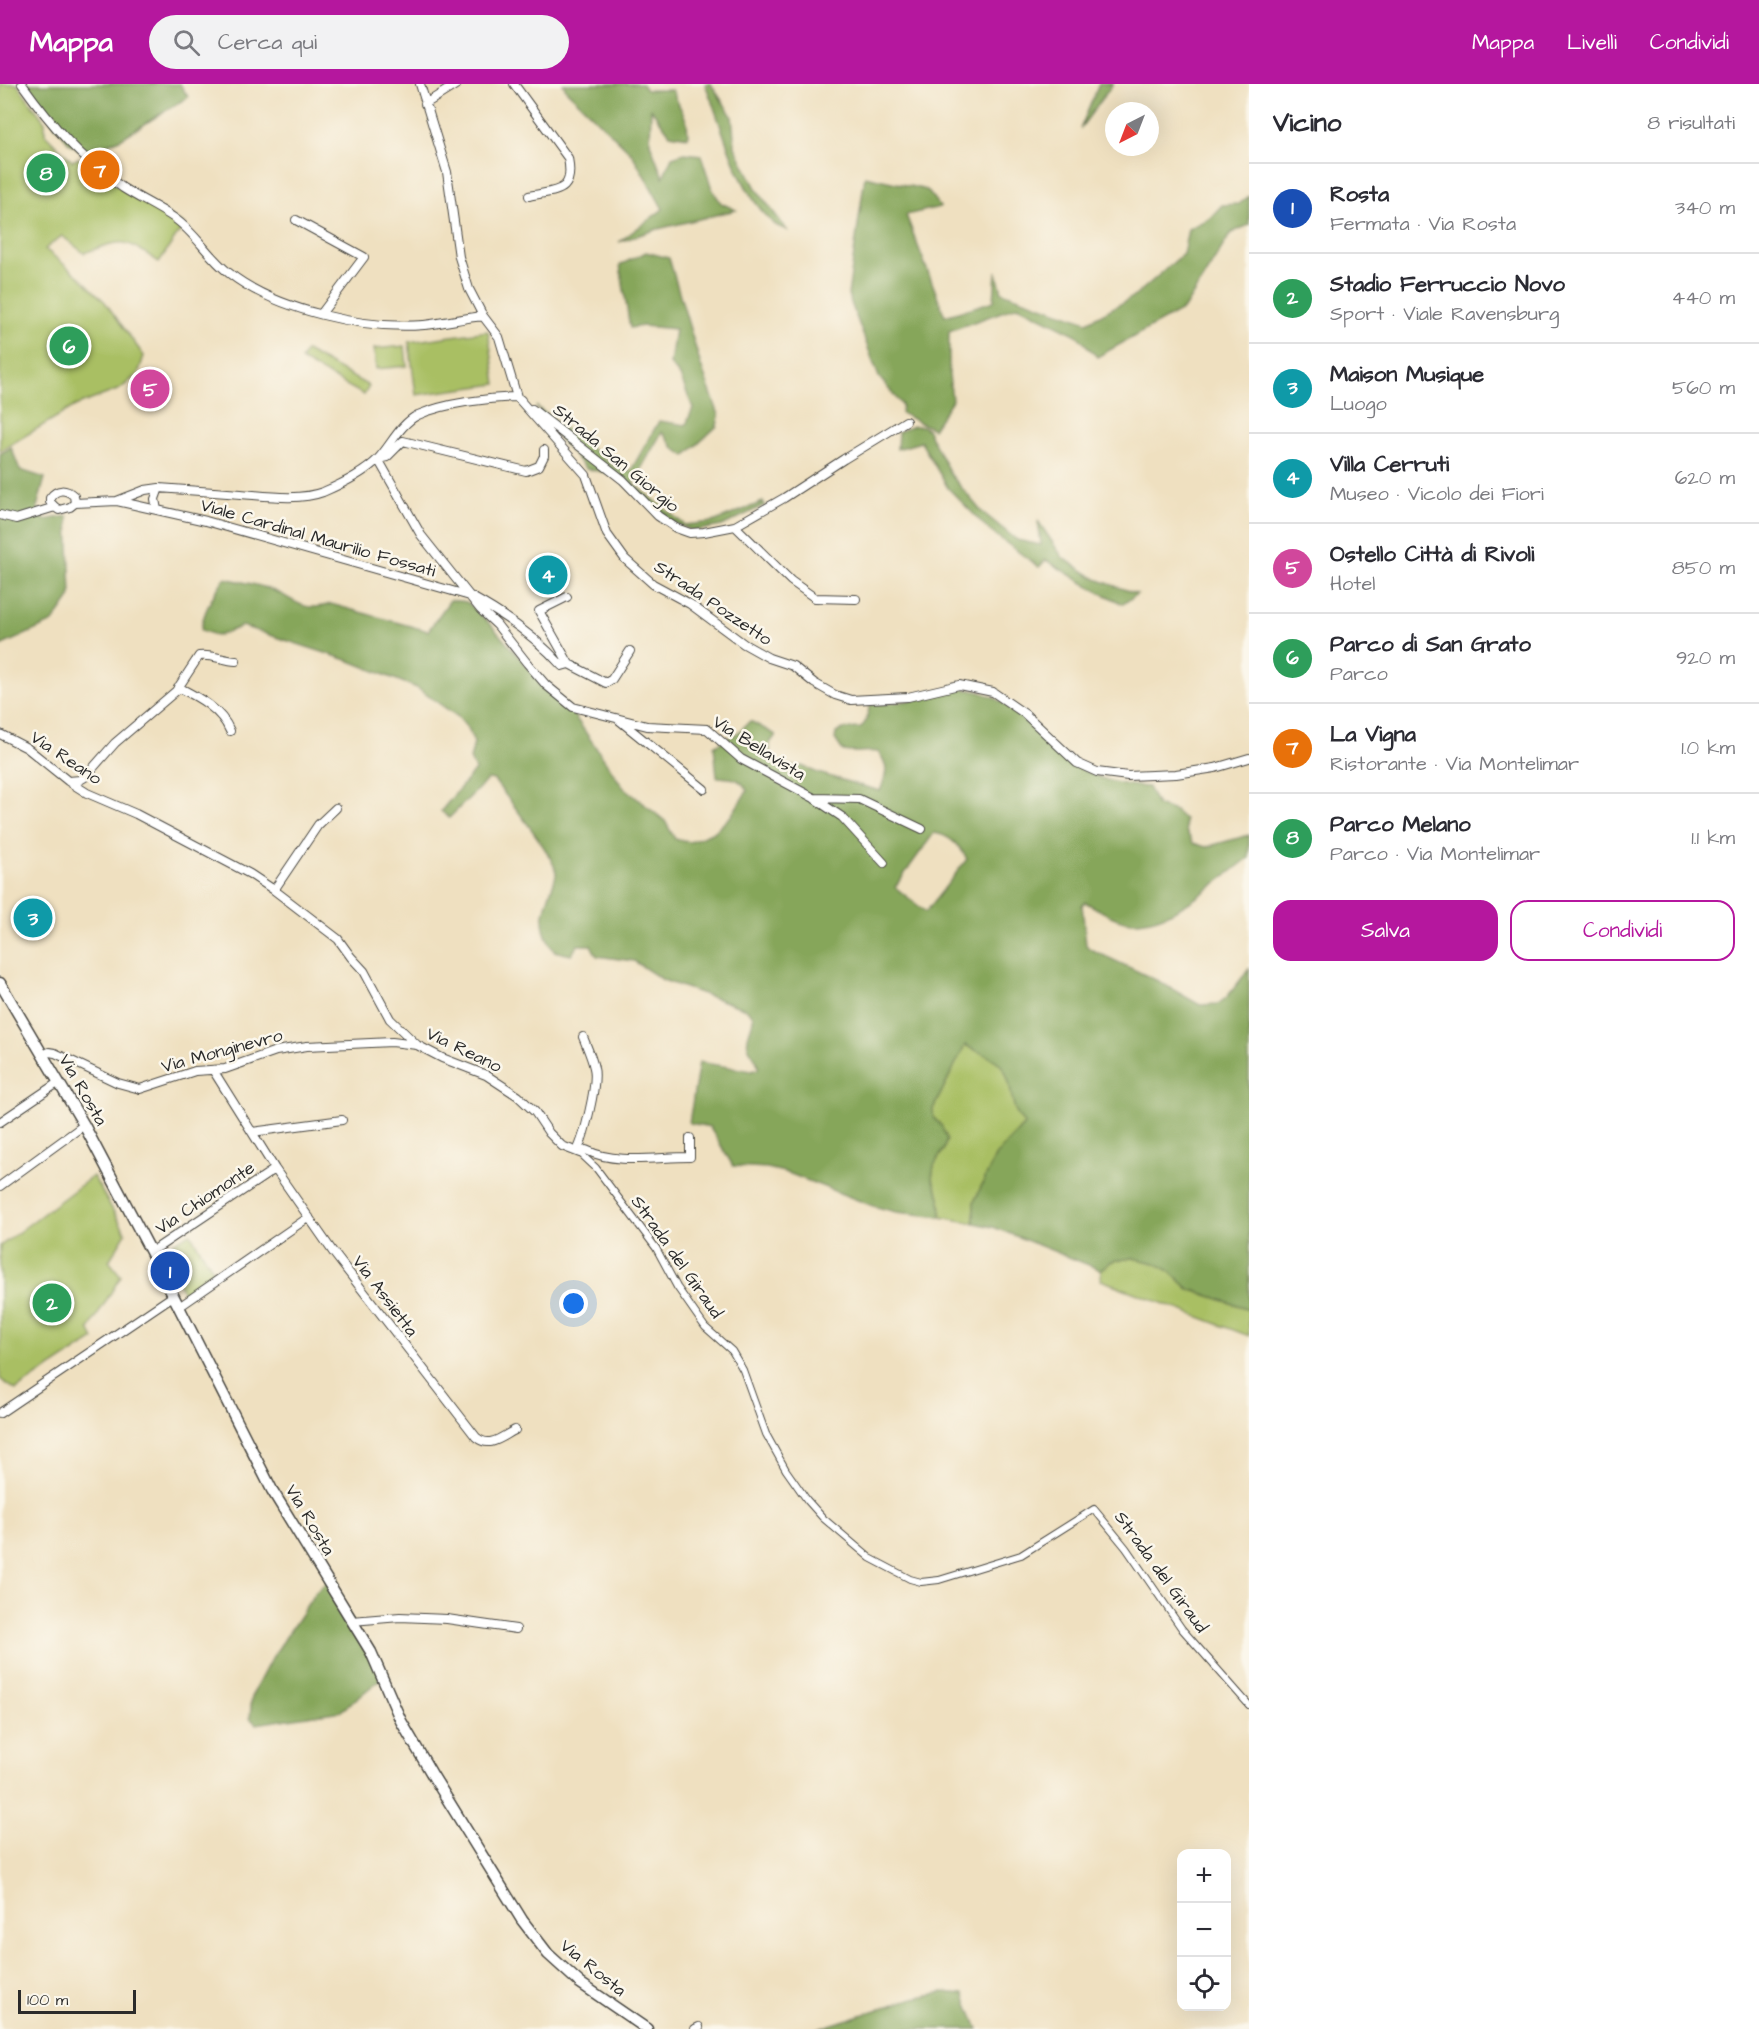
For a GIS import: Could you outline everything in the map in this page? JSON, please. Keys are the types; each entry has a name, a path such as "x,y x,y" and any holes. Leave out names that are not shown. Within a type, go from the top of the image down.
{"street":[{"path":"22,84 61,135 80,154 124,189 183,224 214,260 230,274 293,308 389,325 424,325 483,316"},
{"path":"75,503 74,496 67,490 60,490 50,498 50,502 59,510 75,503 117,501 145,490 159,488 275,496 302,496 322,492 351,478 378,459 405,425 418,415 460,403 517,397 499,337 483,316 469,289 459,257 447,172 420,84"},
{"path":"425,104 457,84"},
{"path":"514,84 568,158 571,172 568,184 563,189 529,196"},
{"path":"296,220 364,257 321,314"},
{"name":"Strada San Giorgio","path":"517,397 623,480 658,516 676,528 690,533 735,526 906,421"},
{"name":"Strada Pozzetto","path":"517,397 586,475 608,534 625,559 653,584 690,604 744,644 770,658 793,666 814,683 835,695 851,700 908,697 959,685 993,692 1025,714 1077,763 1098,772 1128,776 1176,774 1215,768 1249,758"},
{"path":"378,459 387,457 403,441 526,471 539,466 544,450"},
{"path":"378,459 422,535 470,596 546,648 562,666 569,664"},
{"path":"157,510 156,500 159,488"},
{"name":"Viale Cardinal Maurilio Fossati","path":"117,501 228,527 470,596"},
{"path":"0,515 16,519 55,507"},
{"path":"735,526 791,581 814,598 856,599"},
{"name":"Via Bellavista","path":"470,596 546,685 573,707 647,726 707,729 741,759 814,798 842,817 885,863"},
{"path":"567,597 539,611 569,664 606,683 612,679 630,651"},
{"path":"68,781 85,777 115,743 178,687 199,656 207,655 236,661"},
{"path":"178,687 214,709 225,719 230,731"},
{"name":"Via Bellavista","path":"617,719 704,789"},
{"name":"Via Reano","path":"0,734 27,748 68,781 87,793 136,814 250,874 274,890 338,939 364,971 390,1019 417,1045 442,1058 486,1075 518,1096 536,1112 549,1133 562,1146 579,1152 586,1150 599,1156 623,1160 690,1157 690,1138"},
{"name":"Via Bellavista","path":"814,798 859,799 922,829"},
{"path":"274,890 318,825 336,808"},
{"name":"Via Rosta","path":"0,983 84,1125 152,1252 272,1490 377,1664 410,1738 530,1931 549,1954 580,1983 647,2029"},
{"path":"579,1152 586,1127 595,1070 583,1037"},
{"name":"Via Monginevro","path":"44,1055 49,1052 56,1053 132,1088 148,1087 195,1071 225,1069 276,1051 307,1046 392,1042 417,1045"},
{"name":"Via Assietta","path":"213,1070 275,1169 309,1217 374,1306 476,1437 483,1443 491,1443 515,1430"},
{"path":"0,1122 59,1082"},
{"path":"252,1132 342,1120"},
{"path":"0,1186 84,1125"},
{"name":"Strada del Giraud","path":"579,1152 596,1168 656,1248 677,1287 705,1327 732,1351 743,1370 766,1434 786,1470 813,1508 849,1542 870,1558 910,1579 921,1582 939,1580 1021,1555 1094,1509 1126,1548 1182,1629 1249,1705"},
{"name":"Via Chiomonte","path":"152,1252 275,1169"},
{"path":"179,1307 309,1217"},
{"path":"0,1413 173,1296"},
{"path":"352,1621 400,1617 447,1619 516,1629"}],"green space":[{"path":"0,84 17,84 45,122 45,134 72,161 79,158 93,169 89,176 93,181 104,177 184,225 159,262 138,248 123,243 84,253 62,236 45,249 81,278 105,302 144,356 138,374 120,389 75,406 0,451"},
{"path":"22,84 180,84 188,97 122,138 86,154 69,143"},
{"path":"563,84 642,84 646,90 672,90 687,122 688,137 670,134 651,109 650,143 663,177 672,157 684,153 701,155 712,189 721,203 736,210 654,230 619,242 663,209 632,154 567,91"},
{"path":"705,84 711,84 732,116 735,147 757,190 787,230 773,223 748,191 739,174"},
{"path":"1099,84 1113,84 1080,129"},
{"path":"865,176 927,190 940,207 906,215 945,316 994,301 996,271 1002,292 1087,322 1135,296 1183,254 1188,229 1210,218 1222,205 1239,204 1249,196 1249,225 1231,233 1184,309 1097,357 1077,335 1018,306 949,331 949,375 952,400 933,429 901,413 902,405 879,377 848,295"},
{"path":"646,252 669,258 701,366 719,415 717,426 685,456 674,448 662,432 633,483 685,525 713,522 763,502 765,505 722,526 693,531 670,521 621,475 586,469 550,428 536,406 616,468 630,472 659,421 686,425 693,408 680,376 670,364 675,329 643,326 630,328 620,265"},
{"path":"488,331 496,384 416,395 409,342"},
{"path":"405,346 407,366 376,369 374,349"},
{"path":"306,351 369,386 364,395 301,360"},
{"path":"913,426 922,426 927,429 951,475 981,511 1017,540 1041,545 1038,521 1063,558 1096,579 1137,594 1123,604 1046,560 1039,567 990,531 948,488 921,442 897,449 898,432"},
{"path":"11,447 20,470 45,478 37,507 44,520 68,516 71,596 53,622 0,646 0,454"},
{"path":"225,578 272,590 306,606 331,604 428,631 450,600 467,602 491,625 540,681 569,708 623,787 665,821 675,839 690,842 714,832 731,816 747,791 739,781 717,777 714,746 739,732 750,721 776,735 770,743 770,759 776,766 802,766 880,791 886,771 882,757 878,752 843,751 835,739 836,733 843,729 861,728 866,721 870,705 906,701 954,689 978,692 1009,707 1061,755 1084,770 1110,781 1148,787 1157,805 1175,811 1185,820 1186,831 1193,843 1206,847 1249,835 1249,858 1209,889 1179,909 1163,916 1147,921 1132,922 1108,915 1085,902 1082,905 1086,945 1090,949 1158,981 1200,1005 1218,1004 1227,997 1249,969 1249,1309 1189,1289 1170,1271 1155,1263 1133,1258 1112,1261 1101,1270 993,1227 974,1223 974,1202 996,1155 1025,1124 1019,1118 1007,1077 999,1063 965,1045 933,1109 933,1117 941,1125 947,1138 944,1149 934,1165 932,1178 940,1197 941,1217 896,1212 873,1206 788,1173 767,1168 733,1166 710,1127 689,1123 699,1062 752,1071 758,1069 747,1042 753,1016 746,1009 663,980 634,961 597,956 591,945 578,945 571,955 554,951 546,935 543,921 545,907 556,877 553,864 539,840 494,780 488,779 449,818 441,811 475,770 470,759 474,743 469,730 458,717 417,688 350,661 242,626 218,636 201,630 213,596","holes":["934,833 954,842 967,859 926,912 895,887"]},
{"path":"965,1045 999,1063 1008,1077 1019,1118 1025,1124 996,1155 974,1202 974,1223 941,1217 940,1197 932,1178 934,1165 944,1149 941,1125 932,1117 933,1109"},
{"path":"93,1176 126,1233 109,1261 121,1276 89,1329 94,1339 16,1390 0,1379 0,1246"},
{"path":"190,1233 215,1273 185,1295 161,1250"},
{"path":"1133,1258 1155,1263 1170,1271 1189,1289 1249,1309 1249,1336 1101,1280 1101,1270 1112,1261"},
{"path":"328,1581 383,1677 341,1711 256,1724 250,1718 252,1695 270,1661 315,1593"},
{"path":"943,1992 964,1994 978,2029 817,2029 914,1998"}],"place":[{"name":"La Vigna","path":"100,170"},
{"name":"Parco Melano","path":"46,173"},
{"name":"Parco di San Grato","path":"69,346"},
{"name":"Ostello Città di Rivoli","path":"150,389"},
{"name":"Villa Cerruti","path":"548,575"},
{"name":"Maison Musique","path":"33,918"},
{"name":"Rosta","path":"170,1271"},
{"name":"Stadio Ferruccio Novo","path":"52,1303"}]}
